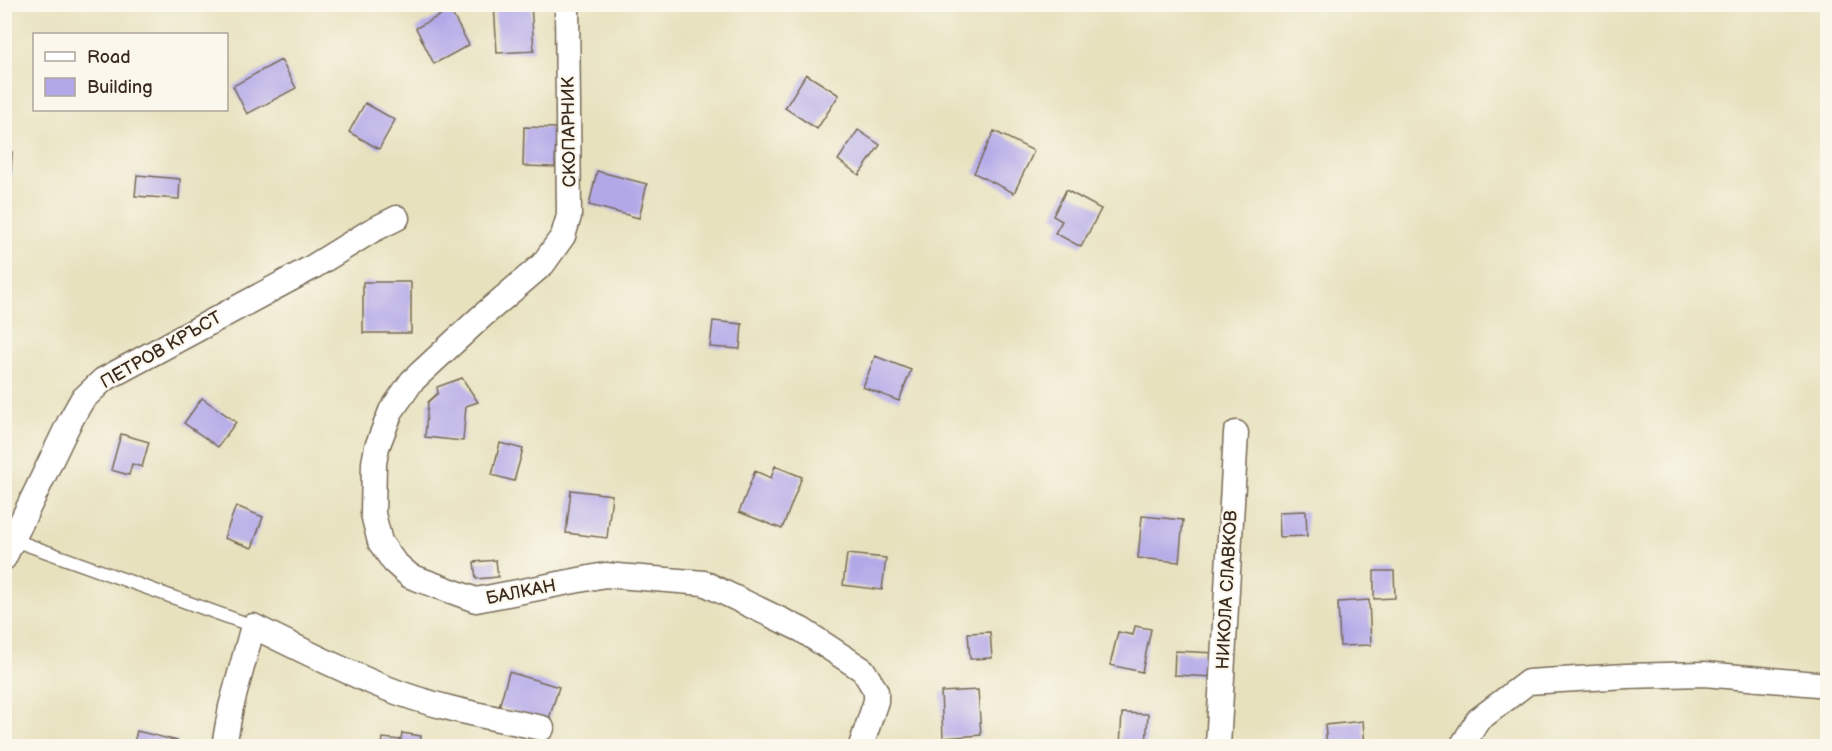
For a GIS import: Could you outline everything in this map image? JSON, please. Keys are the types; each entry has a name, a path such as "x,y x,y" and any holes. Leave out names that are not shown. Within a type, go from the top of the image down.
{"street":[{"name":"СКОПАРНИК","path":"551,254 563,236 570,216 567,4"},
{"name":"ПЕТРОВ КРЪСТ","path":"9,549 69,423 82,400 103,380 311,268 370,231 397,218"},
{"name":"БАЛКАН","path":"551,254 543,264 412,381 391,411 377,447 374,463 373,514 380,542 394,562 410,576 476,600 604,576 704,583 802,630 863,670 876,691 876,701 861,747"},
{"name":"НИКОЛА СЛАВКОВ","path":"1218,747 1236,434"},
{"path":"224,747 231,707 253,626 316,658 388,689 455,709 542,728"},
{"path":"1462,747 1478,720 1528,682 1704,674 1827,685"}],"lane":[{"path":"9,549 253,626"}],"building":[{"path":"494,4 531,4 534,51 497,53"},
{"path":"450,10 469,45 434,64 416,28"},
{"path":"281,60 296,88 247,114 233,86"},
{"path":"806,74 839,95 817,129 785,108"},
{"path":"365,103 395,120 379,149 349,132"},
{"path":"524,127 556,128 555,167 523,166"},
{"path":"858,130 880,145 859,175 838,160"},
{"path":"994,131 1034,151 1014,193 974,173"},
{"path":"4,151 12,152 10,194 4,194"},
{"path":"597,171 647,184 639,218 589,205"},
{"path":"137,175 180,179 179,199 135,196"},
{"path":"1066,190 1101,209 1081,247 1055,233 1062,221 1053,216"},
{"path":"363,282 411,282 411,333 363,333"},
{"path":"713,321 742,324 740,349 710,347"},
{"path":"875,356 911,370 899,401 863,387"},
{"path":"462,378 478,402 466,406 463,441 425,437 428,402 438,393 437,387"},
{"path":"202,398 236,422 218,447 184,423"},
{"path":"121,434 149,442 142,467 132,464 129,475 111,470"},
{"path":"500,443 523,449 514,481 492,475"},
{"path":"775,466 802,477 782,529 739,512 755,471 771,478"},
{"path":"571,490 612,495 607,538 566,533"},
{"path":"236,506 263,517 252,548 224,538"},
{"path":"1306,511 1307,536 1280,537 1279,512"},
{"path":"1142,516 1183,520 1179,562 1138,558"},
{"path":"847,554 886,558 882,590 843,585"},
{"path":"496,560 498,577 476,579 474,562"},
{"path":"1374,571 1394,571 1395,598 1374,599"},
{"path":"1369,600 1371,645 1340,646 1338,602"},
{"path":"1135,626 1151,629 1142,672 1110,665 1118,632 1133,635"},
{"path":"990,632 992,658 970,659 968,633"},
{"path":"1175,651 1216,653 1215,677 1174,675"},
{"path":"509,672 559,687 548,722 499,707"},
{"path":"978,690 981,735 943,738 941,692"},
{"path":"1122,713 1148,714 1146,746 1120,746"},
{"path":"1363,721 1365,746 1327,746 1325,725"},
{"path":"137,731 178,741 177,746 133,746"},
{"path":"402,733 421,736 420,746 382,746 383,738 401,740"}]}
